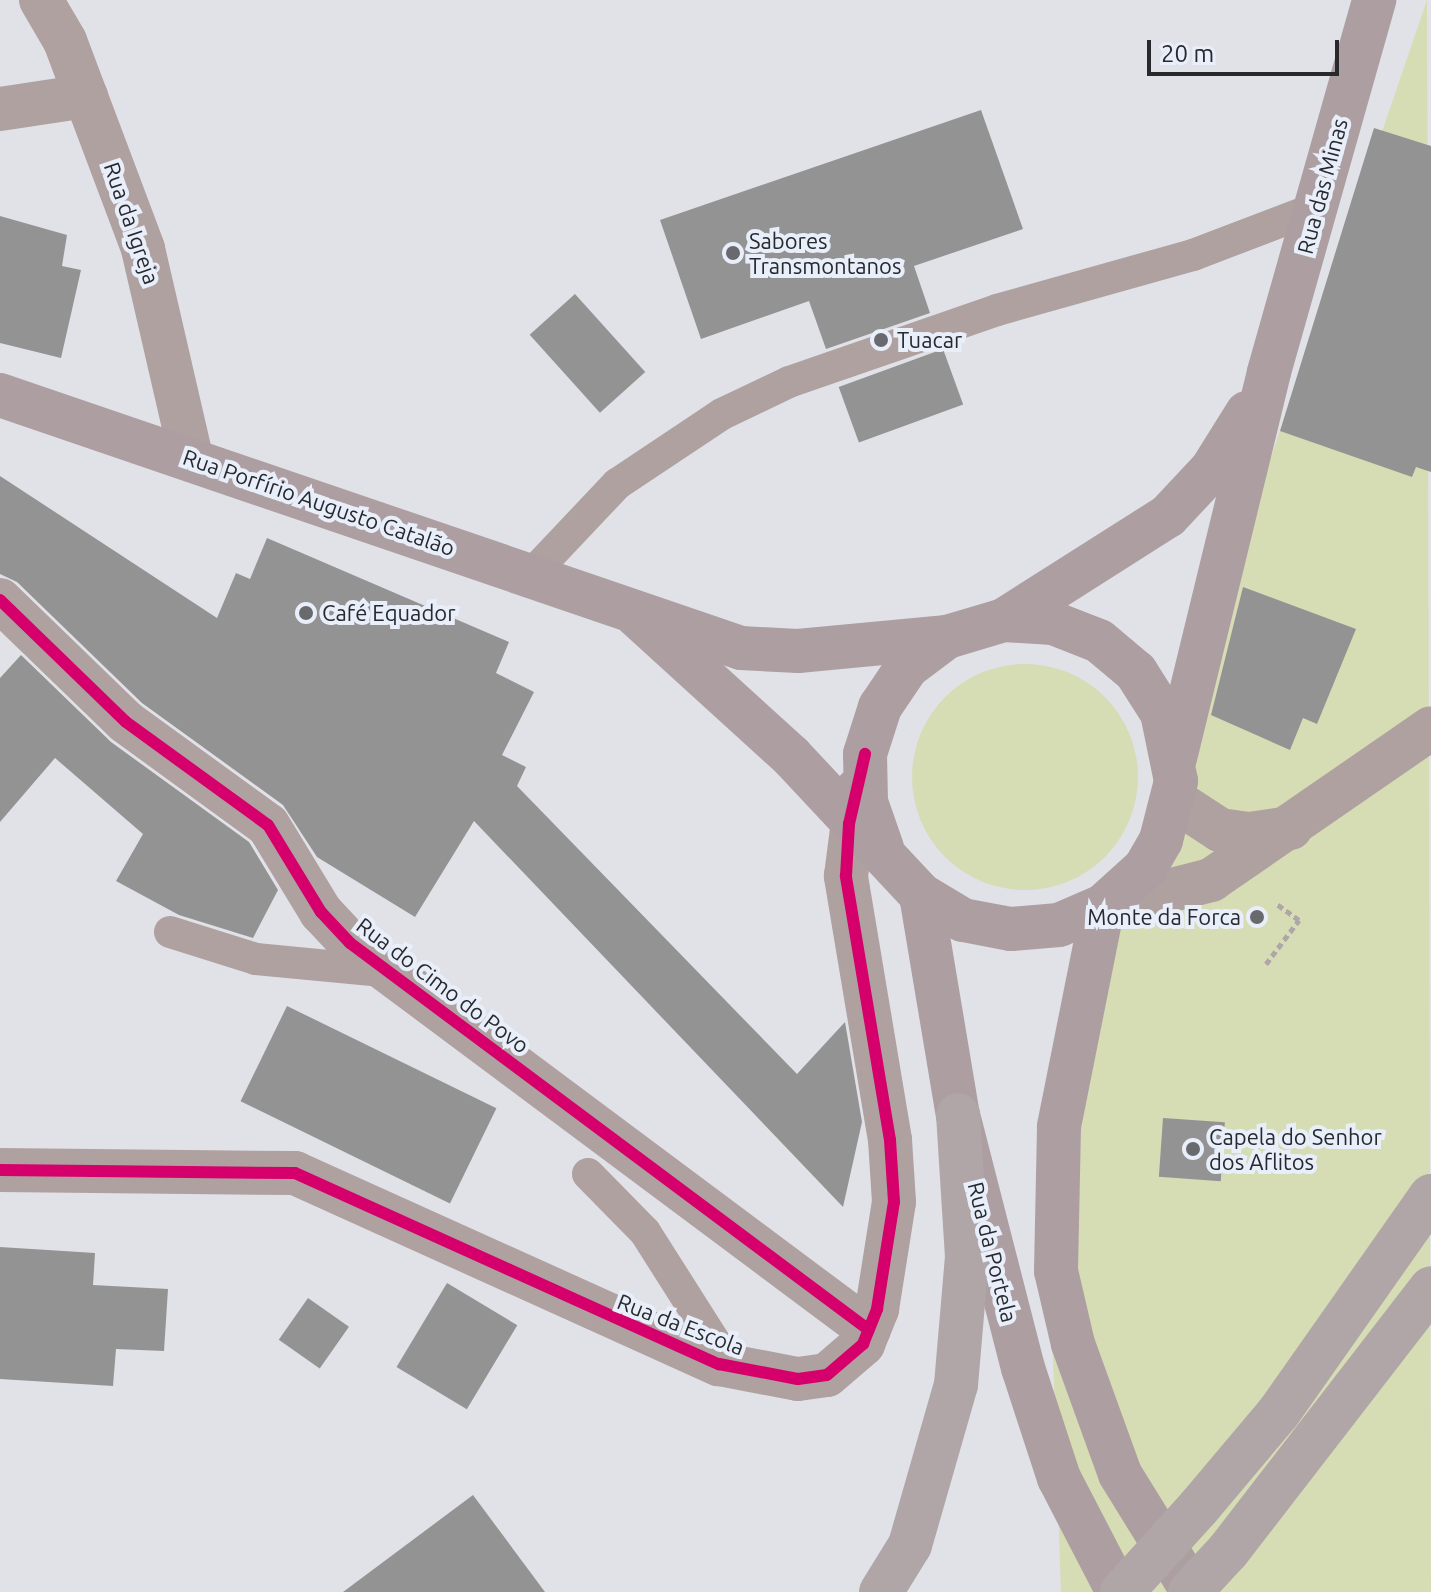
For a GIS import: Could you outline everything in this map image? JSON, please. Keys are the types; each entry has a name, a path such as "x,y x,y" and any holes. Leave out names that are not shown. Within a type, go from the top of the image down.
{"highway":[{"path":"881,1592 910,1545 956,1385 967,1257 958,1115"},
{"path":"1120,1592 1199,1507 1298,1387 1431,1196"},
{"path":"1192,1592 1228,1551 1431,1288"}],"main road":[{"name":"Rua das Minas","path":"1269,372 1374,0"},
{"path":"882,848 866,802 865,754 880,707 907,667 947,637 1004,620 1140,538 1193,493 1230,444 1269,372"},
{"path":"636,615 851,817 921,895 963,920 1011,929 1059,925 1112,900 1161,840 1269,372"},
{"name":"Rua Porfírio Augusto Catalão","path":"0,395 191,457 636,615 756,649 947,637"},
{"path":"1004,620 1053,623 1099,641 1127,664 1162,713 1174,780"},
{"name":"Rua da Portela","path":"921,895 958,1115 1048,1452 1120,1592"},
{"path":"1112,900 1059,1127 1056,1271 1109,1450 1140,1511 1192,1592"}],"street":[{"name":"Rua da Igreja","path":"41,0 86,96 160,306 191,457"},
{"path":"0,109 86,96"},
{"name":"Rua do Cimo do Povo","path":"6,617 126,722 268,825 333,927 869,1330"},
{"path":"1112,900 1164,892 1211,880 1291,828 1431,728"},
{"name":"Rua da Escola","path":"0,1170 295,1173 481,1262 730,1366 798,1379 827,1375 846,1364 869,1330 885,1278 894,1202 890,1140 848,897 851,817 865,754"},
{"path":"1174,780 1220,830 1249,834 1291,828"}],"lane":[{"path":"530,576 617,484 722,414 789,382 1027,301 1193,255 1316,208"},
{"path":"170,932 256,959 391,972"},
{"path":"588,1174 645,1232 730,1366"}],"path":[{"path":"1266,964 1299,920 1273,901"}],"green space":[{"path":"1427,0 1431,1592 1061,1592 1045,1119"},
{"path":"1025,664 1047,666 1068,673 1088,683 1105,697 1119,714 1129,734 1136,755 1136,799 1129,820 1119,840 1105,857 1088,871 1068,881 1047,888 1025,890 1003,888 982,881 962,871 945,857 931,840 921,820 914,799 912,777 914,755 921,734 931,714 945,697 962,683 982,673 1003,666"}],"building":[{"path":"981,110 1023,229 914,266 930,313 826,349 809,301 701,339 660,220"},
{"path":"1374,128 1431,146 1431,472 1416,467 1412,477 1280,431"},
{"path":"0,216 67,235 62,266 81,270 61,358 0,343"},
{"path":"575,294 645,372 600,413 530,335"},
{"path":"943,349 963,404 859,442 839,387"},
{"path":"0,476 217,618 236,573 250,579 267,538 509,642 496,673 534,692 502,755 526,767 517,786 797,1074 845,1022 862,1122 843,1207 474,821 415,917 317,857 283,805 142,703 17,582 0,574"},
{"path":"1243,587 1356,629 1317,724 1303,718 1290,750 1211,715"},
{"path":"21,655 111,742 249,842 278,890 253,938 179,915 116,881 143,834 55,758 0,822 0,678"},
{"path":"287,1006 496,1108 450,1203 241,1101"},
{"name":"Capela do Senhor dos Aflitos","path":"1163,1118 1225,1122 1221,1181 1159,1177"},
{"path":"0,1247 95,1253 93,1285 168,1289 164,1351 116,1349 113,1386 0,1379"},
{"path":"447,1283 517,1325 467,1409 397,1367"},
{"path":"308,1298 349,1327 320,1368 279,1340"},
{"path":"473,1495 545,1592 343,1592"}],"cycle path":[{"path":"0,600 126,722 268,825 321,912 350,943 869,1330"},
{"path":"0,1170 295,1173 719,1364 798,1379 827,1375 863,1344 877,1309 894,1202 890,1140 846,876 849,824 865,754"}],"place":[{"name":"Sabores Transmontanos","path":"733,253"},
{"name":"Tuacar","path":"881,340"},
{"name":"Café Equador","path":"306,613"},
{"name":"Monte da Forca","path":"1257,917"},
{"name":"Capela do Senhor dos Aflitos","path":"1193,1149"}]}
